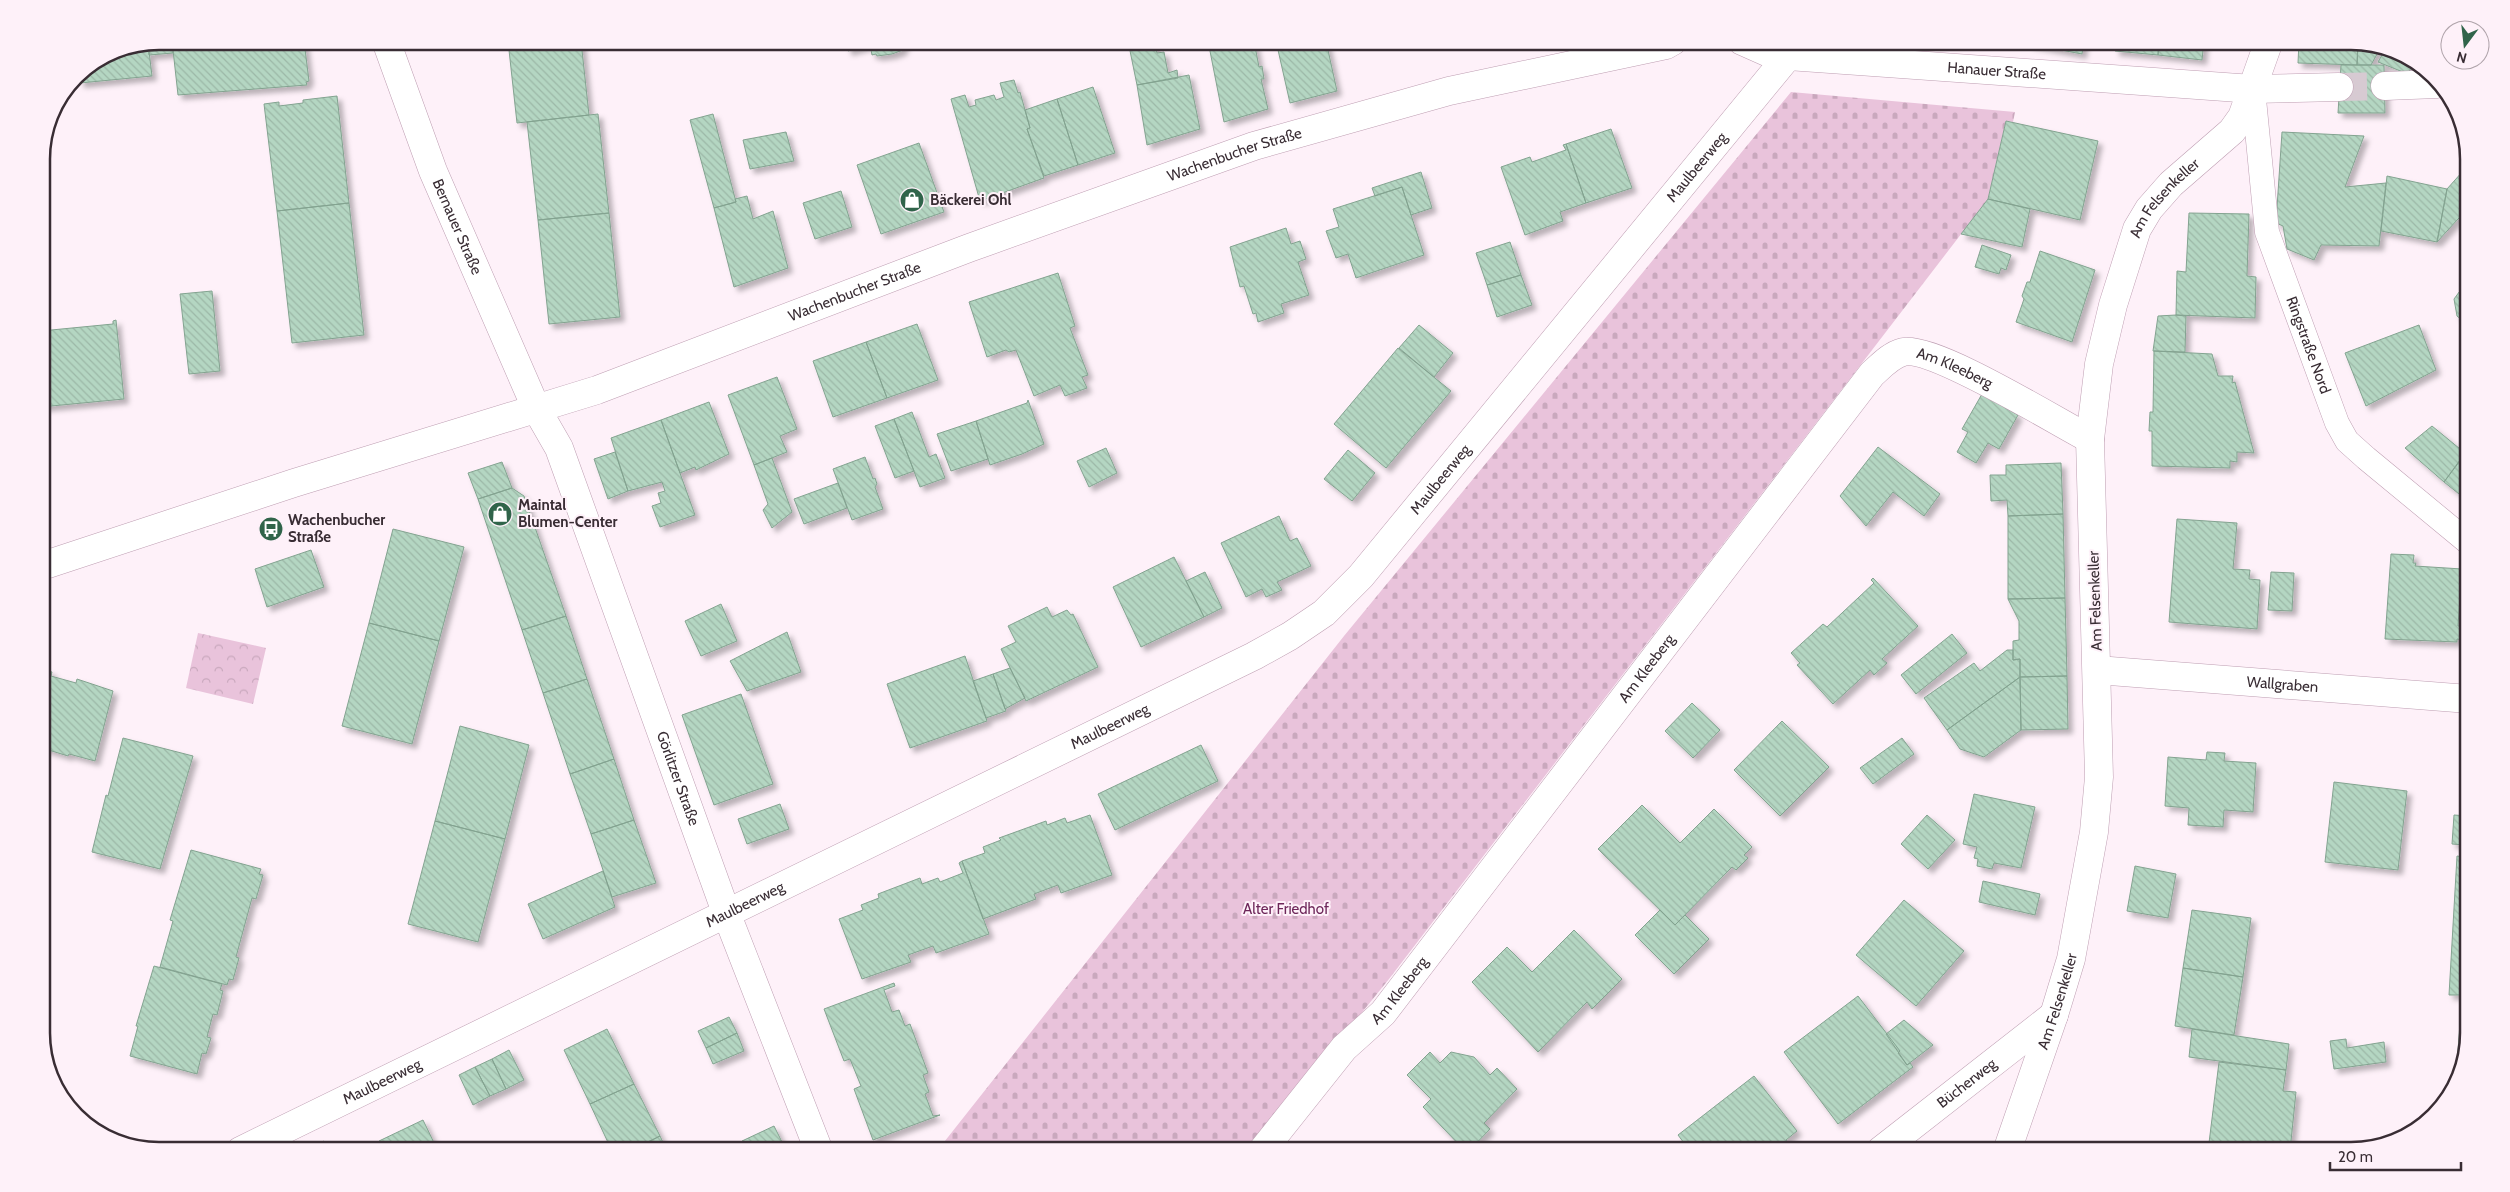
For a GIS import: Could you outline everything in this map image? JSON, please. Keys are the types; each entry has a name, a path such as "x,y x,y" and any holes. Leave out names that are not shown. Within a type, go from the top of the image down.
{"street":[{"name":"Bernauer Straße","path":"389,50 433,171 536,408"},
{"name":"Wachenbucher Straße","path":"50,563 622,382 969,248 1254,146 1450,91 1643,50"},
{"name":"Hanauer Straße","path":"1764,50 1788,56 2253,89 2339,87"},
{"name":"Am Felsenkeller","path":"2010,1142 2054,1015 2071,959 2094,832 2099,777 2090,439 2099,364 2113,305 2137,229 2149,209 2171,184 2232,131 2242,117 2265,50"},
{"name":"Maulbeerweg","path":"259,1142 727,915 1254,656 1290,636 1324,613 1361,576 1788,56"},
{"path":"2385,86 2430,84"},
{"name":"Am Kleeberg","path":"1269,1142 1344,1048 1383,1013 1866,382 1887,360 1904,352 1922,353 1948,361 2090,439"},
{"name":"Görlitzer Straße","path":"536,408 559,448 727,915 815,1142"},
{"name":"Wallgraben","path":"2097,670 2460,698"},
{"name":"Bücherweg","path":"1892,1142 2054,1015"}],"lane":[{"name":"Ringstraße Nord","path":"2253,89 2267,232 2337,423 2347,440 2366,458 2460,536"}],"green space":[{"name":"Alter Friedhof","path":"1791,92 2015,112 2013,122 2006,121 1988,199 1389,979 1257,1142 944,1142 1344,636"},
{"path":"198,633 266,648 253,704 186,688"}],"building":[{"path":"149,50 173,50 173,53 149,55"},
{"path":"149,50 152,76 81,83 99,68 117,58"},
{"path":"173,50 305,50 309,81 306,82 307,85 178,95"},
{"path":"509,50 582,50 589,115 517,123"},
{"path":"871,50 903,50 892,54 872,55"},
{"path":"1130,50 1156,50 1157,53 1164,52 1168,73 1177,70 1178,78 1137,85"},
{"path":"1210,50 1256,50 1259,67 1262,66 1264,79 1261,79 1268,109 1224,122"},
{"path":"1278,50 1328,50 1337,91 1290,103"},
{"path":"2061,50 2083,50 2082,54"},
{"path":"2115,50 2158,50 2158,55"},
{"path":"2158,50 2203,50 2202,60 2158,55"},
{"path":"2299,50 2358,50 2357,65 2298,63"},
{"path":"2358,50 2377,54 2371,65 2357,65"},
{"path":"2382,55 2393,58 2411,69 2408,74 2378,62"},
{"path":"2341,65 2384,65 2385,113 2338,113"},
{"path":"1189,75 1200,129 1147,145 1137,85"},
{"path":"1014,80 1018,93 1020,92 1030,128 1027,129 1044,178 980,201 951,99 965,95 969,107 976,105 975,100 994,95 996,100 1004,97 1000,83"},
{"path":"1093,87 1115,153 1078,165 1057,99"},
{"path":"337,96 349,203 277,211 264,104 279,102 279,106 303,103 303,100"},
{"path":"1057,99 1078,165 1044,176 1027,129 1030,128 1025,110"},
{"path":"598,114 609,213 538,220 527,122"},
{"path":"713,114 736,202 714,208 690,120"},
{"path":"2006,121 2098,141 2080,220 1988,199"},
{"path":"1611,129 1632,188 1586,203 1566,144"},
{"path":"786,132 794,161 750,169 743,140"},
{"path":"2282,132 2364,136 2345,187 2386,183 2379,246 2321,245 2314,260 2287,249 2283,226 2276,223"},
{"path":"919,143 944,212 881,234 857,165"},
{"path":"1566,144 1586,203 1560,212 1563,221 1525,235 1501,167 1530,157 1532,162 1566,150 1563,145"},
{"path":"1421,172 1432,208 1411,215 1402,187 1375,196 1372,188"},
{"path":"2460,174 2460,217 2437,242 2447,189"},
{"path":"2387,176 2447,189 2437,242 2381,231"},
{"path":"1402,187 1424,255 1356,278 1348,254 1336,258 1326,231 1339,227 1333,209"},
{"path":"841,191 852,227 815,239 803,203"},
{"path":"747,196 753,219 773,211 788,268 734,287 714,208 736,202 735,199"},
{"path":"1988,199 2030,209 2022,247 1961,234"},
{"path":"349,203 364,335 292,343 277,211"},
{"path":"609,213 620,317 549,324 538,220"},
{"path":"2189,213 2249,214 2247,276 2256,277 2255,318 2176,315 2177,271 2186,272"},
{"path":"1286,228 1291,244 1300,241 1306,259 1298,262 1309,295 1281,304 1284,313 1258,322 1256,313 1253,314 1244,286 1240,287 1230,247"},
{"path":"1510,242 1521,275 1487,285 1476,253"},
{"path":"1982,245 2011,255 2006,270 2001,268 1999,274 1975,267"},
{"path":"2040,251 2095,270 2072,342 2016,322 2024,299 2022,296 2027,282 2030,282"},
{"path":"1058,273 1075,326 1070,328 1088,375 1082,377 1087,388 1065,396 1060,385 1034,396 1016,350 1009,352 1006,350 987,357 969,302"},
{"path":"1521,275 1532,305 1497,317 1487,285"},
{"path":"212,291 220,371 189,374 180,294"},
{"path":"2460,291 2460,318 2457,316 2454,299"},
{"path":"2158,316 2186,316 2185,352 2153,351"},
{"path":"116,320 124,399 50,406 50,330 113,324 113,321"},
{"path":"917,324 938,380 887,398 866,342"},
{"path":"1419,325 1453,353 1434,377 1399,348"},
{"path":"2419,325 2436,370 2366,406 2345,353"},
{"path":"866,342 887,398 833,417 813,361"},
{"path":"1398,348 1451,391 1386,468 1334,424"},
{"path":"2154,351 2212,354 2218,376 2233,376 2232,383 2235,382 2254,453 2237,452 2237,462 2230,461 2230,468 2152,466 2152,431 2149,431 2150,412 2153,412"},
{"path":"777,377 797,429 780,436 787,452 754,465 728,395"},
{"path":"1982,394 2018,415 1999,449 1988,443 1976,463 1957,452 1968,432 1962,429"},
{"path":"1028,400 1044,444 990,465 976,421 1027,403"},
{"path":"709,402 729,454 696,470 695,467 680,473 661,420"},
{"path":"912,412 929,457 936,454 945,478 920,487 894,419"},
{"path":"894,419 914,471 895,478 875,426"},
{"path":"661,420 695,515 660,527 652,506 661,503 658,493 665,491 662,482 628,491 611,438"},
{"path":"976,421 988,459 951,471 937,434"},
{"path":"2432,426 2460,449 2460,460 2444,482 2405,448"},
{"path":"1878,447 1940,494 1924,516 1893,492 1866,526 1840,496"},
{"path":"1106,448 1117,473 1089,487 1077,461"},
{"path":"1348,450 1375,473 1352,501 1324,479"},
{"path":"615,452 628,491 608,499 594,459"},
{"path":"865,457 873,479 875,478 877,484 875,487 883,509 852,520 833,469"},
{"path":"772,458 792,512 772,528 763,510 768,504 754,465"},
{"path":"2460,461 2460,495 2444,482"},
{"path":"502,462 512,488 478,499 468,473"},
{"path":"2061,463 2063,514 2008,516 2007,500 1991,501 1990,475 2006,475 2006,465"},
{"path":"838,483 847,508 804,524 794,499"},
{"path":"512,488 524,496 566,616 522,630 478,499"},
{"path":"2063,514 2065,598 2008,599 2008,516"},
{"path":"1279,516 1290,541 1297,538 1311,566 1277,582 1282,590 1266,597 1262,589 1246,597 1221,543"},
{"path":"2177,519 2237,523 2233,569 2250,570 2249,579 2260,580 2257,629 2169,622"},
{"path":"393,529 464,547 439,641 369,623"},
{"path":"311,550 324,587 267,607 255,569"},
{"path":"2391,554 2414,555 2413,563 2416,563 2415,566 2460,569 2458,626 2460,626 2460,640 2457,639 2457,642 2385,639"},
{"path":"1174,557 1204,617 1141,647 1113,587"},
{"path":"1205,572 1222,608 1204,617 1186,581"},
{"path":"2271,572 2294,573 2292,611 2268,610"},
{"path":"1873,578 1918,626 1882,659 1887,663 1874,675 1870,670 1833,704 1797,665 1800,663 1791,653 1823,624 1827,627 1874,583 1871,580"},
{"path":"2065,598 2067,676 2020,677 2020,659 2013,660 2013,641 2019,640 2019,621 2008,599"},
{"path":"721,604 737,641 701,656 685,621"},
{"path":"1047,607 1052,617 1067,610 1071,615 1073,614 1098,667 1026,701 1001,649 1016,642 1008,626"},
{"path":"566,616 587,679 543,693 522,630"},
{"path":"369,623 439,641 412,744 342,726"},
{"path":"787,632 801,672 747,691 730,661"},
{"path":"1952,634 1967,653 1916,694 1901,675"},
{"path":"2007,650 2013,650 2013,660 2020,659 2020,677 1947,730 1924,698 1974,663 1980,671"},
{"path":"965,656 987,721 910,748 887,684"},
{"path":"1010,668 1025,698 1005,709 993,674"},
{"path":"50,671 52,672 51,676 76,683 77,679 113,691 95,761 69,754 68,756 50,750"},
{"path":"993,674 1006,711 986,718 973,681"},
{"path":"2067,676 2068,729 2021,730 2020,677"},
{"path":"2020,677 2021,730 1984,757 1960,749 1947,730"},
{"path":"587,679 614,759 570,774 543,693"},
{"path":"741,694 773,784 714,805 682,715"},
{"path":"1692,703 1720,730 1693,758 1665,731"},
{"path":"1782,721 1829,767 1780,816 1734,770"},
{"path":"460,726 529,745 505,839 435,821"},
{"path":"123,738 193,756 160,869 92,852"},
{"path":"1902,738 1914,754 1873,784 1860,768"},
{"path":"1201,745 1218,781 1115,830 1098,794"},
{"path":"2207,752 2225,753 2224,761 2256,763 2253,812 2224,810 2223,827 2188,825 2189,808 2165,806 2168,757 2206,760"},
{"path":"614,759 634,820 591,834 570,774"},
{"path":"2334,782 2407,791 2398,870 2325,862"},
{"path":"1974,794 2035,807 2021,868 1994,863 1992,869 1977,866 1978,859 1974,858 1977,847 1963,844"},
{"path":"780,804 789,829 747,844 738,819"},
{"path":"1642,805 1680,843 1714,809 1752,847 1744,855 1748,858 1736,870 1732,867 1675,925 1598,849"},
{"path":"1090,815 1112,875 1061,893 1058,885 1034,894 1036,899 983,919 962,861 985,853 983,847 1001,840 999,838 1046,821 1047,825 1065,818 1067,823"},
{"path":"1927,815 1955,840 1928,869 1901,844"},
{"path":"2454,815 2460,815 2460,845 2452,844"},
{"path":"634,820 656,883 612,897 591,834"},
{"path":"435,821 505,839 478,942 408,924"},
{"path":"191,850 261,869 259,874 263,875 256,899 252,898 236,957 239,958 233,980 229,979 227,985 160,967 173,921 170,920"},
{"path":"2457,856 2460,856 2460,995 2449,995"},
{"path":"962,861 989,934 936,953 933,946 908,955 911,962 862,979 839,919 863,910 861,905 879,898 878,894 920,878 922,884 938,878 940,882 963,873 959,863"},
{"path":"2135,866 2176,874 2168,918 2127,911"},
{"path":"603,871 615,907 543,939 528,904"},
{"path":"1983,881 2040,894 2035,915 1979,902"},
{"path":"1904,900 1964,951 1916,1006 1856,955"},
{"path":"1660,910 1675,925 1685,915 1709,939 1674,974 1635,935"},
{"path":"2192,910 2251,918 2243,977 2183,968"},
{"path":"1574,930 1622,979 1592,1009 1587,1002 1538,1052 1472,982 1507,947 1532,972"},
{"path":"154,966 222,984 220,990 223,991 217,1015 213,1014 207,1037 211,1038 206,1054 202,1053 197,1074 130,1056 138,1026 136,1026"},
{"path":"2183,968 2243,977 2234,1035 2175,1026"},
{"path":"894,983 895,986 884,990 892,1012 899,1010 905,1026 910,1024 928,1073 923,1075 929,1092 925,1094 933,1116 940,1115 873,1140 854,1089 861,1086 850,1059 844,1061 824,1009"},
{"path":"1858,996 1900,1051 1898,1053 1907,1065 1910,1063 1913,1067 1838,1124 1784,1052"},
{"path":"729,1017 737,1033 706,1048 698,1031"},
{"path":"1904,1020 1933,1045 1907,1065 1886,1034"},
{"path":"2460,1023 2459,1047 2458,1055"},
{"path":"607,1029 634,1084 590,1104 564,1050"},
{"path":"2192,1029 2289,1044 2286,1070 2189,1057"},
{"path":"737,1033 744,1051 713,1064 706,1048"},
{"path":"2346,1039 2347,1048 2384,1042 2386,1062 2334,1069 2330,1041"},
{"path":"509,1050 524,1080 506,1089 492,1059"},
{"path":"1430,1052 1440,1063 1451,1052 1474,1057 1490,1075 1497,1068 1517,1089 1484,1123 1490,1129 1478,1142 1456,1142 1423,1107 1431,1099 1407,1075"},
{"path":"492,1059 506,1089 490,1096 475,1067"},
{"path":"2219,1062 2286,1070 2283,1091 2296,1092 2291,1142 2209,1142"},
{"path":"475,1067 490,1096 473,1105 459,1075"},
{"path":"1754,1076 1797,1131 1786,1140 1787,1142 1683,1142 1678,1135"},
{"path":"634,1084 660,1136 648,1142 608,1142 590,1104"},
{"path":"423,1120 434,1142 379,1142"},
{"path":"774,1126 782,1142 742,1142"},
{"path":"660,1136 663,1142 648,1142"}],"tunnel":[{"path":"2339,87 2385,86"}],"place":[{"name":"Bäckerei Ohl","path":"912,200"},
{"name":"Maintal Blumen-Center","path":"500,514"},
{"name":"Wachenbucher Straße","path":"271,529"}]}
